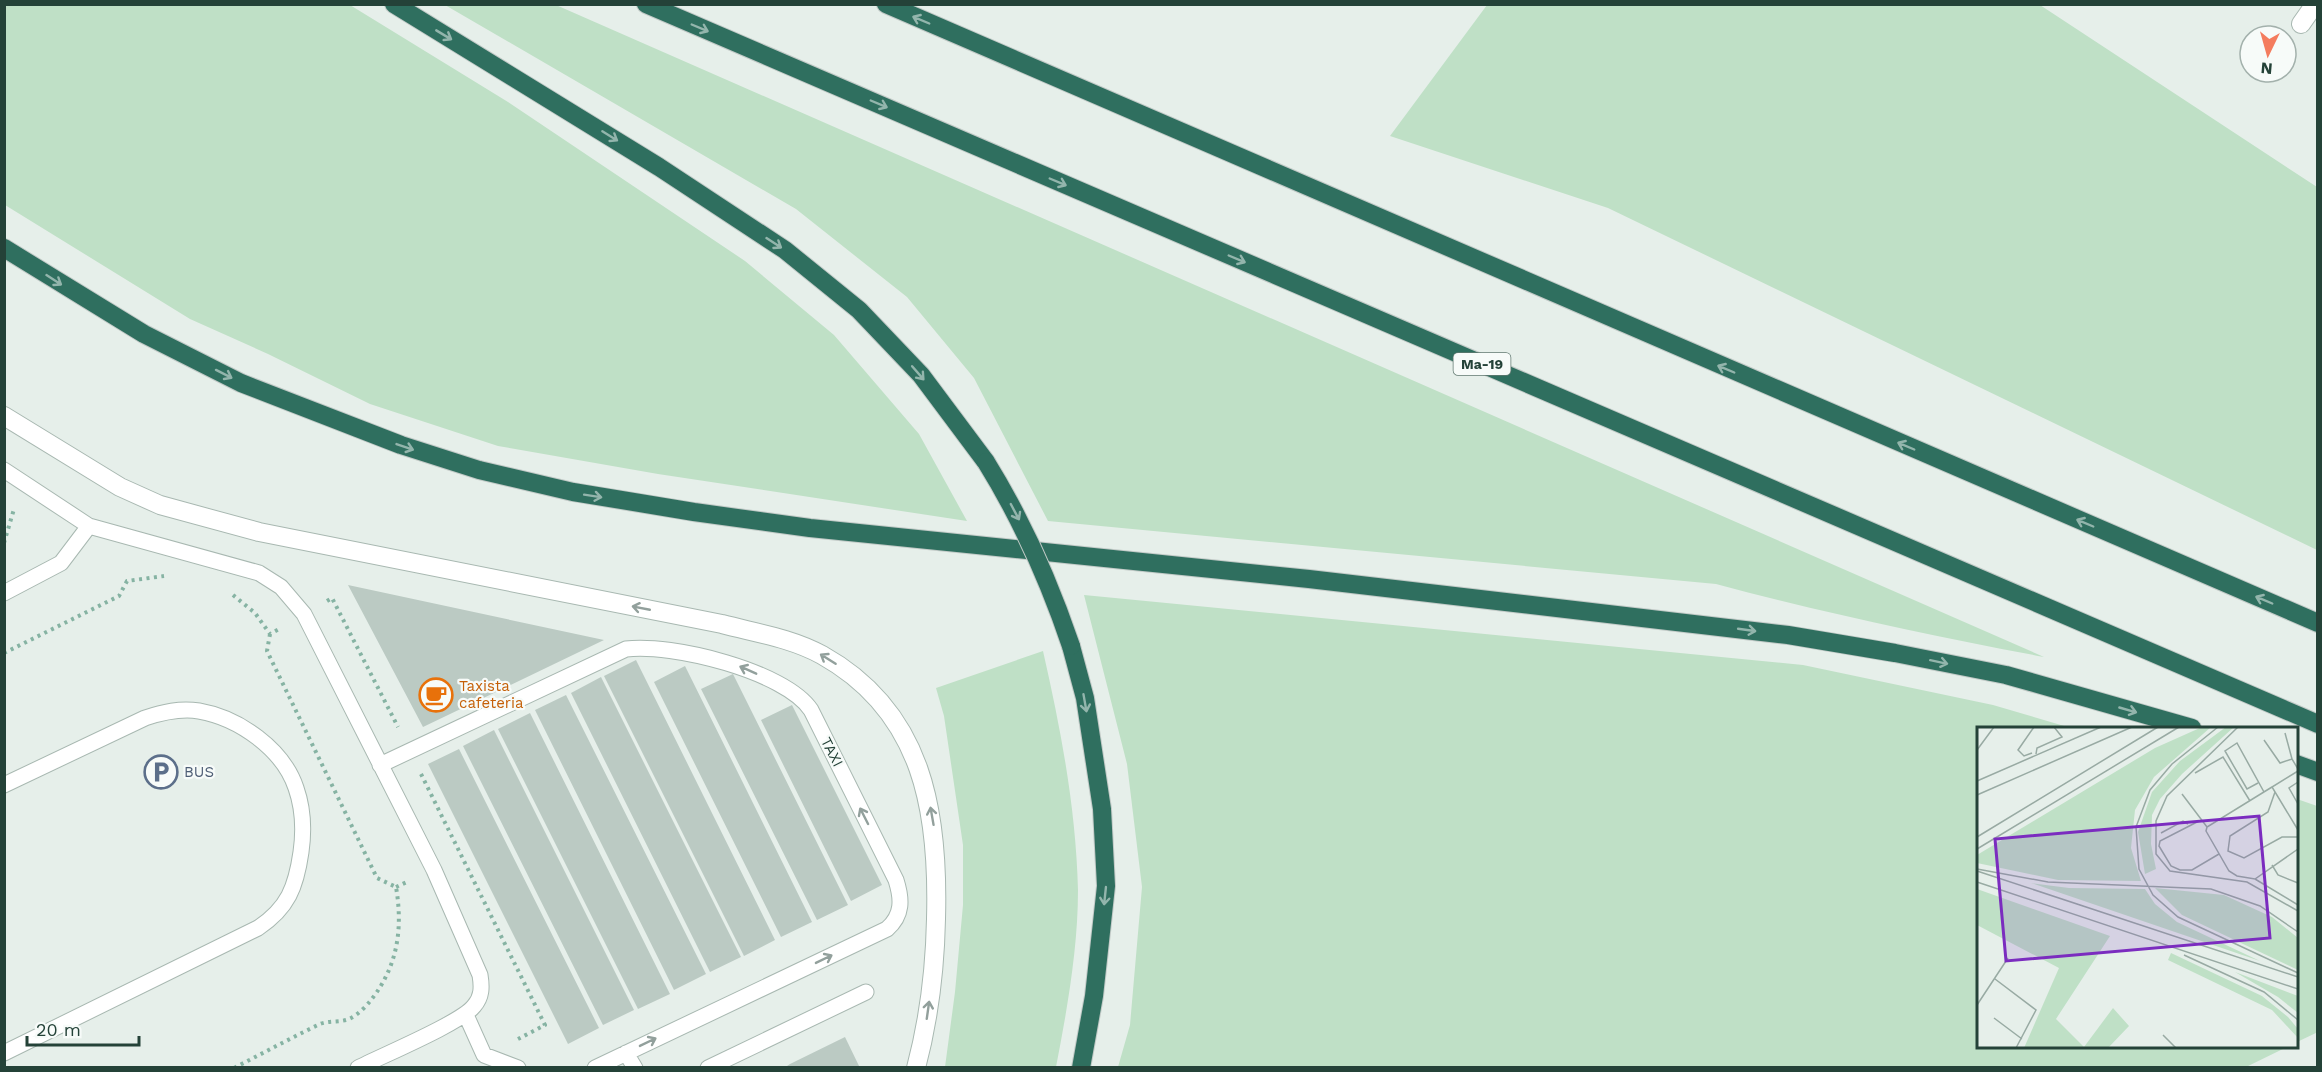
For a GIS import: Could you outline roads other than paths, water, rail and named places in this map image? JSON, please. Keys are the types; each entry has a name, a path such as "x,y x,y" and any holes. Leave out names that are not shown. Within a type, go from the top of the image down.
{"highway":[{"path":"394,4 659,167 785,250 859,310 921,375 986,462 1029,538 1055,598 1085,698 1102,809 1106,886 1094,996 1081,1068"},
{"name":"Ma-19","path":"646,4 2318,724"},
{"path":"886,4 2318,623"},
{"path":"4,248 144,334 241,383 401,446 479,471 573,492 810,528 1309,579 1788,635 1895,652 2006,675 2185,727"},
{"path":"2298,765 2318,772"}],"street":[{"path":"2301,24 2315,4"},
{"path":"4,416 120,487 160,505 259,532 722,624 781,638 822,655 849,673 895,720 915,760 932,813 938,874 935,951 928,1015 916,1068"}],"lane":[{"path":"4,470 89,526 259,573 281,586 304,614 434,870 480,975 482,987 479,998 466,1015 358,1068"},
{"path":"4,593 50,571 61,563 89,526"},
{"name":"TAXI","path":"380,765 626,649 651,647 729,663 804,699 896,880 900,892 899,915 887,929 595,1068"},
{"path":"4,786 145,718 164,711 200,711 243,728 257,737 286,766 296,786 301,804 302,847 295,881 286,901 273,918 258,928 4,1053"},
{"path":"708,1068 866,992"},
{"path":"466,1015 484,1055 518,1068"},
{"path":"626,1053 634,1068"}],"place":[{"name":"Taxista cafeteria","path":"436,695"},
{"name":"BUS","path":"161,772"}]}
